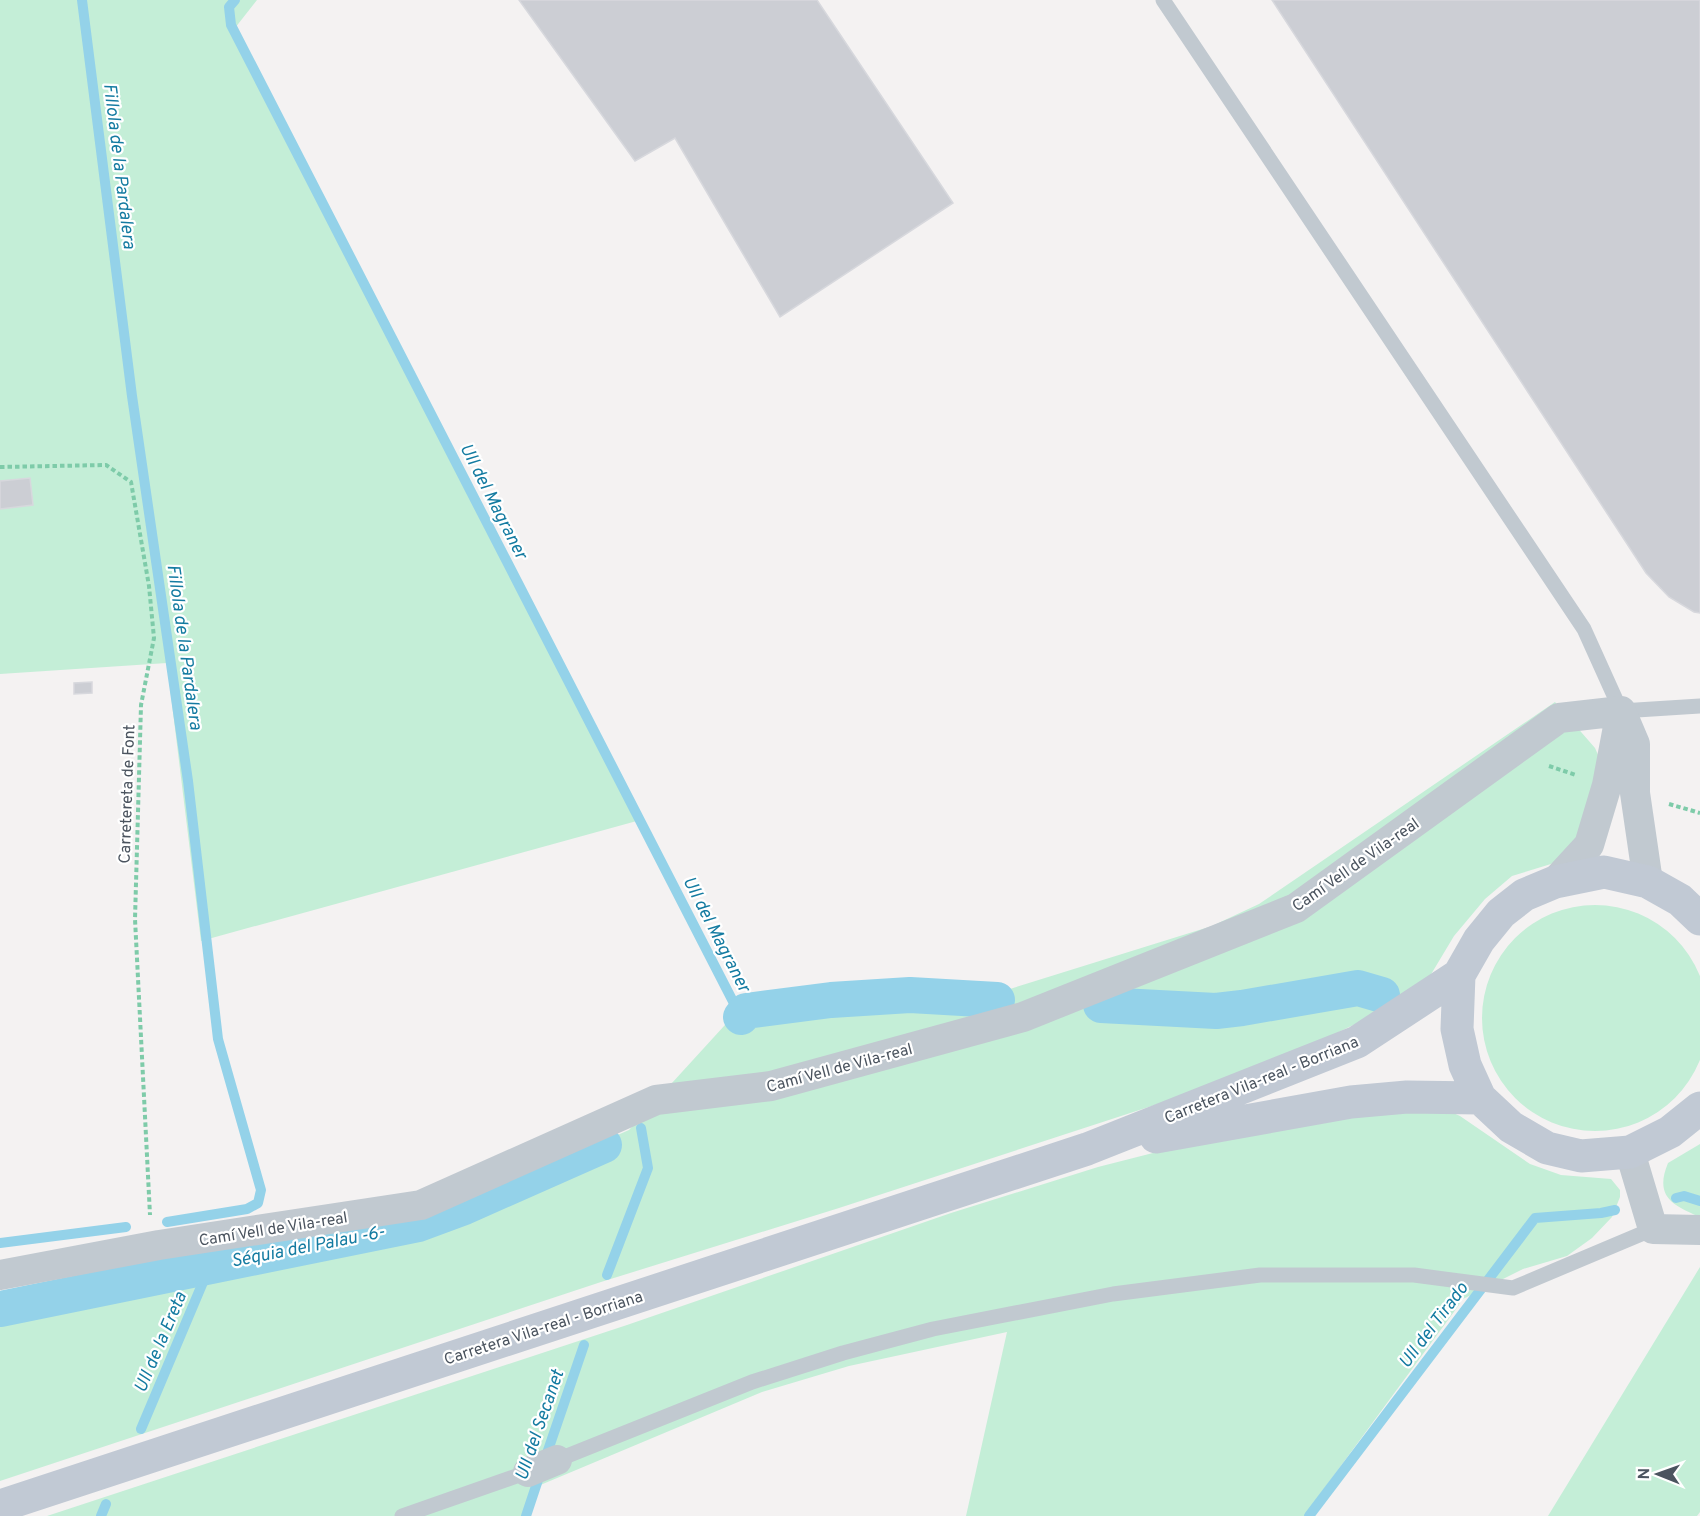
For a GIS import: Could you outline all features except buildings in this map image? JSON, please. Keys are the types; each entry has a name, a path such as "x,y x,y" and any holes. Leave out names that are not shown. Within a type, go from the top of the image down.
{"main road":[{"path":"1693,906 1648,882 1604,872 1555,882 1524,896 1501,914 1479,940 1459,975 1457,1029 1465,1065 1480,1098 1511,1126 1547,1148 1581,1156 1630,1152 1670,1132 1700,1108"},
{"name":"Carretera Vila-real - Borriana","path":"0,1506 1087,1149 1357,1042 1459,975"},
{"name":"Carretera Vila-real - Borriana","path":"1087,1149 1351,1102 1407,1096 1480,1098"}],"street":[{"path":"1555,882 1589,845 1607,785 1621,711"},
{"path":"1621,711 1635,744 1635,794 1648,882"},
{"name":"Camí Vell de Vila-real","path":"0,1275 159,1245 421,1205 656,1100 771,1086 1023,1017 1296,908 1559,718 1621,711"},
{"path":"1630,1152 1653,1229 1700,1230"},
{"path":"528,1472 557,1460"}],"lane":[{"path":"1163,0 1584,629 1621,711 1700,706"},
{"path":"557,1460 752,1382 843,1353 933,1329 1101,1296 1260,1275 1414,1275 1513,1288 1653,1229"},
{"path":"402,1516 528,1472"}],"path":[{"name":"Carretereta de Font","path":"0,467 106,465 131,482 149,586 154,638 141,705 135,919 150,1215 159,1245"}],"green space":[{"path":"0,0 257,0 235,28 644,819 201,941 167,663 0,674"},
{"path":"1555,702 1595,748 1599,757 1579,846 1551,864 1512,876 1485,899 1454,936 1430,976 1372,1016 1316,1043 1161,1103 839,1208 601,1282 0,1481 0,1305 420,1221 629,1130 743,1008 830,995 909,988 997,993 1212,926 1259,904"},
{"path":"1595,905 1617,907 1638,914 1658,924 1675,938 1689,955 1699,975 1706,996 1708,1018 1706,1040 1699,1061 1689,1081 1675,1098 1658,1112 1638,1122 1617,1129 1595,1131 1573,1129 1552,1122 1532,1112 1515,1098 1501,1081 1491,1061 1484,1040 1482,1018 1484,996 1491,975 1501,955 1515,938 1532,924 1552,914 1573,907"},
{"path":"1377,1108 1449,1111 1460,1116 1530,1164 1561,1175 1611,1179 1620,1190 1620,1197 1612,1217 1592,1238 1567,1256 1523,1269 1461,1300 1304,1516 966,1516 1007,1332 849,1366 762,1392 538,1486 527,1516 47,1516 627,1325 951,1213 1098,1167 1200,1141"},
{"path":"1700,1144 1700,1217 1674,1204 1665,1192 1663,1184 1668,1163"},
{"path":"1700,1267 1700,1512 1697,1516 1548,1516"}],"waterway":[{"name":"Fillola de la Pardalera","path":"82,0 132,396 188,781 218,1039 261,1190 258,1203 247,1209 167,1222"},
{"name":"Ull del Magraner","path":"235,0 229,7 231,25 741,1017"},
{"name":"Séquia del Palau -6-","path":"1101,1005 1216,1011 1358,988 1382,995"},
{"name":"Séquia del Palau -6-","path":"741,1017 746,1011 831,1000 910,995 997,1000"},
{"name":"Ull del Secanet","path":"607,1275 648,1168 641,1128"},
{"name":"Séquia del Palau -6-","path":"0,1309 418,1224 464,1207 604,1145"},
{"name":"Ull del Tirado","path":"1676,1198 1684,1196 1700,1201"},
{"name":"Ull del Tirado","path":"1309,1516 1535,1218 1615,1210"},
{"name":"Fillola de la Pardalera","path":"0,1243 126,1227"},
{"name":"Ull de la Ereta","path":"141,1429 209,1268"},
{"name":"Ull del Secanet","path":"545,1459 584,1345"},
{"name":"Ull del Secanet","path":"526,1516 540,1474"},
{"name":"Ull de la Ereta","path":"101,1516 106,1504"}]}
